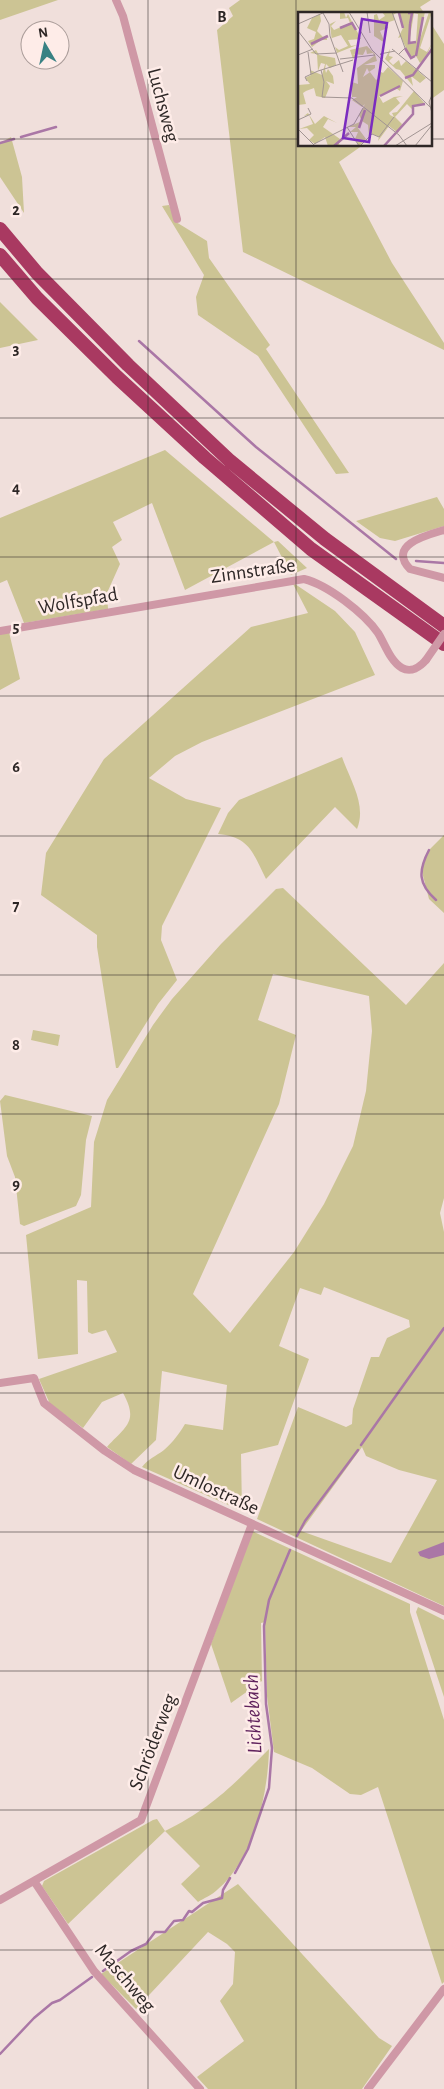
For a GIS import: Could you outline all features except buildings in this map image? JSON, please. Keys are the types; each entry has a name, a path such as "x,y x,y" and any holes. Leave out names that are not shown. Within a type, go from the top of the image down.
{"highway":[{"path":"0,229 37,273 128,365 230,461 325,538 444,626"},
{"path":"0,255 57,318 117,377 218,470 311,549 444,644"}],"street":[{"name":"Luchsweg","path":"116,0 123,16 177,219"},
{"path":"444,530 412,541 404,552 404,560 410,569 444,578"},
{"name":"Zinnstraße","path":"162,602 304,579 323,587 371,623 395,661 403,668 415,669 426,660 444,634"},
{"name":"Wolfspfad","path":"0,631 162,602"},
{"name":"Umlostraße","path":"0,1383 34,1378 44,1403 105,1451 134,1470 444,1611"},
{"name":"Schröderweg","path":"0,1900 141,1820 252,1524"},
{"name":"Maschweg","path":"34,1881 94,1971 200,2089"},
{"path":"368,2089 444,1989"}],"shaded area":[{"path":"0,0 58,0 0,20"},
{"path":"240,0 431,0 420,7 424,12 298,12 298,146 362,146 339,162 392,263 444,343 444,350 243,252 217,30 233,16 229,8"},
{"path":"432,25 444,44 444,90 432,99"},
{"path":"11,137 22,177 24,213 0,177 0,143"},
{"path":"169,205 176,222 207,241 209,258 270,345 266,349 349,473 336,474 258,356 198,315 196,297 204,275 162,206"},
{"path":"0,302 38,340 0,348"},
{"path":"165,450 274,542 185,590 152,503 113,522 122,540 112,547 120,564 107,593 108,609 24,623 7,580 0,583 0,518"},
{"path":"437,497 444,509 444,526 395,541 380,538 356,521"},
{"path":"278,541 307,568 291,575 274,542"},
{"path":"292,582 335,611 355,632 375,675 202,742 175,756 149,778 186,799 221,808 162,926 161,940 177,980 158,1004 118,1068 116,1068 97,947 97,935 41,895 46,853 104,759 251,627 308,613"},
{"path":"9,632 20,679 0,690 0,634"},
{"path":"342,757 359,802 360,820 357,829 335,807 266,879 254,854 244,843 229,836 218,834 228,813 239,800"},
{"path":"444,835 444,913 429,899 421,868 430,849"},
{"path":"283,888 406,1005 444,963 444,1198 440,1213 444,1232 444,1606 257,1519 298,1407 346,1427 352,1424 353,1409 371,1357 379,1357 387,1338 410,1327 409,1320 324,1287 321,1295 300,1288 279,1346 309,1359 278,1445 241,1454 242,1511 142,1467 176,1438 185,1424 223,1430 227,1385 162,1371 156,1440 131,1464 107,1447 125,1428 130,1417 128,1403 123,1393 102,1402 83,1428 50,1404 39,1379 117,1352 106,1330 92,1334 88,1332 87,1281 77,1280 78,1354 38,1359 26,1235 91,1207 94,1142 107,1100 153,1025 172,999 221,944 276,889","holes":["273,974 369,996 372,1031 366,1091 353,1146 324,1204 294,1252 230,1333 193,1294 279,1104 296,1035 258,1020","362,1447 366,1456 399,1470 437,1480 391,1563 301,1531"]},
{"path":"33,1030 60,1035 58,1046 31,1040"},
{"path":"5,1095 92,1116 86,1140 81,1195 76,1206 24,1226 20,1224 15,1177 7,1156 0,1101"},
{"path":"252,1531 410,1604 410,1612 444,1720 444,1982 442,1984 378,1787 361,1795 350,1794 312,1768 274,1752 267,1696 265,1622 261,1623 262,1681 231,1703 211,1644"},
{"path":"444,1542 444,1555 429,1559 420,1556 418,1552"},
{"path":"418,1607 444,1620 444,1697 416,1612"},
{"path":"269,1749 266,1786 262,1805 249,1844 241,1861 230,1877 215,1892 198,1902 181,1884 200,1866 165,1831 222,1795"},
{"path":"157,1819 165,1831 68,1924 42,1886 44,1881 153,1820"},
{"path":"238,1884 379,2038 392,2046 362,2089 208,2089 197,2077 244,2041 220,2001 233,1984 235,1952 227,1944 208,1932 136,2009 101,1974"}],"waterway":[{"path":"21,137 56,127"},
{"path":"0,143 14,139"},
{"path":"139,341 256,447 396,559"},
{"path":"416,561 444,563"},
{"path":"429,850 423,864 422,877 426,888 436,900"},
{"name":"Lichtebach","path":"361,1445 444,1328"},
{"name":"Lichtebach","path":"297,1536 305,1521 358,1450"},
{"name":"Lichtebach","path":"235,1873 248,1849 269,1788 272,1748 266,1704 264,1626 269,1600 290,1550"},
{"name":"Lichtebach","path":"103,1971 131,1951 146,1944 155,1932 165,1932 174,1921 183,1920 189,1911 192,1912 203,1903 222,1898 223,1890 230,1878"},
{"name":"Lichtebach","path":"0,2054 34,2018 52,2003 60,2000 92,1977"}]}
